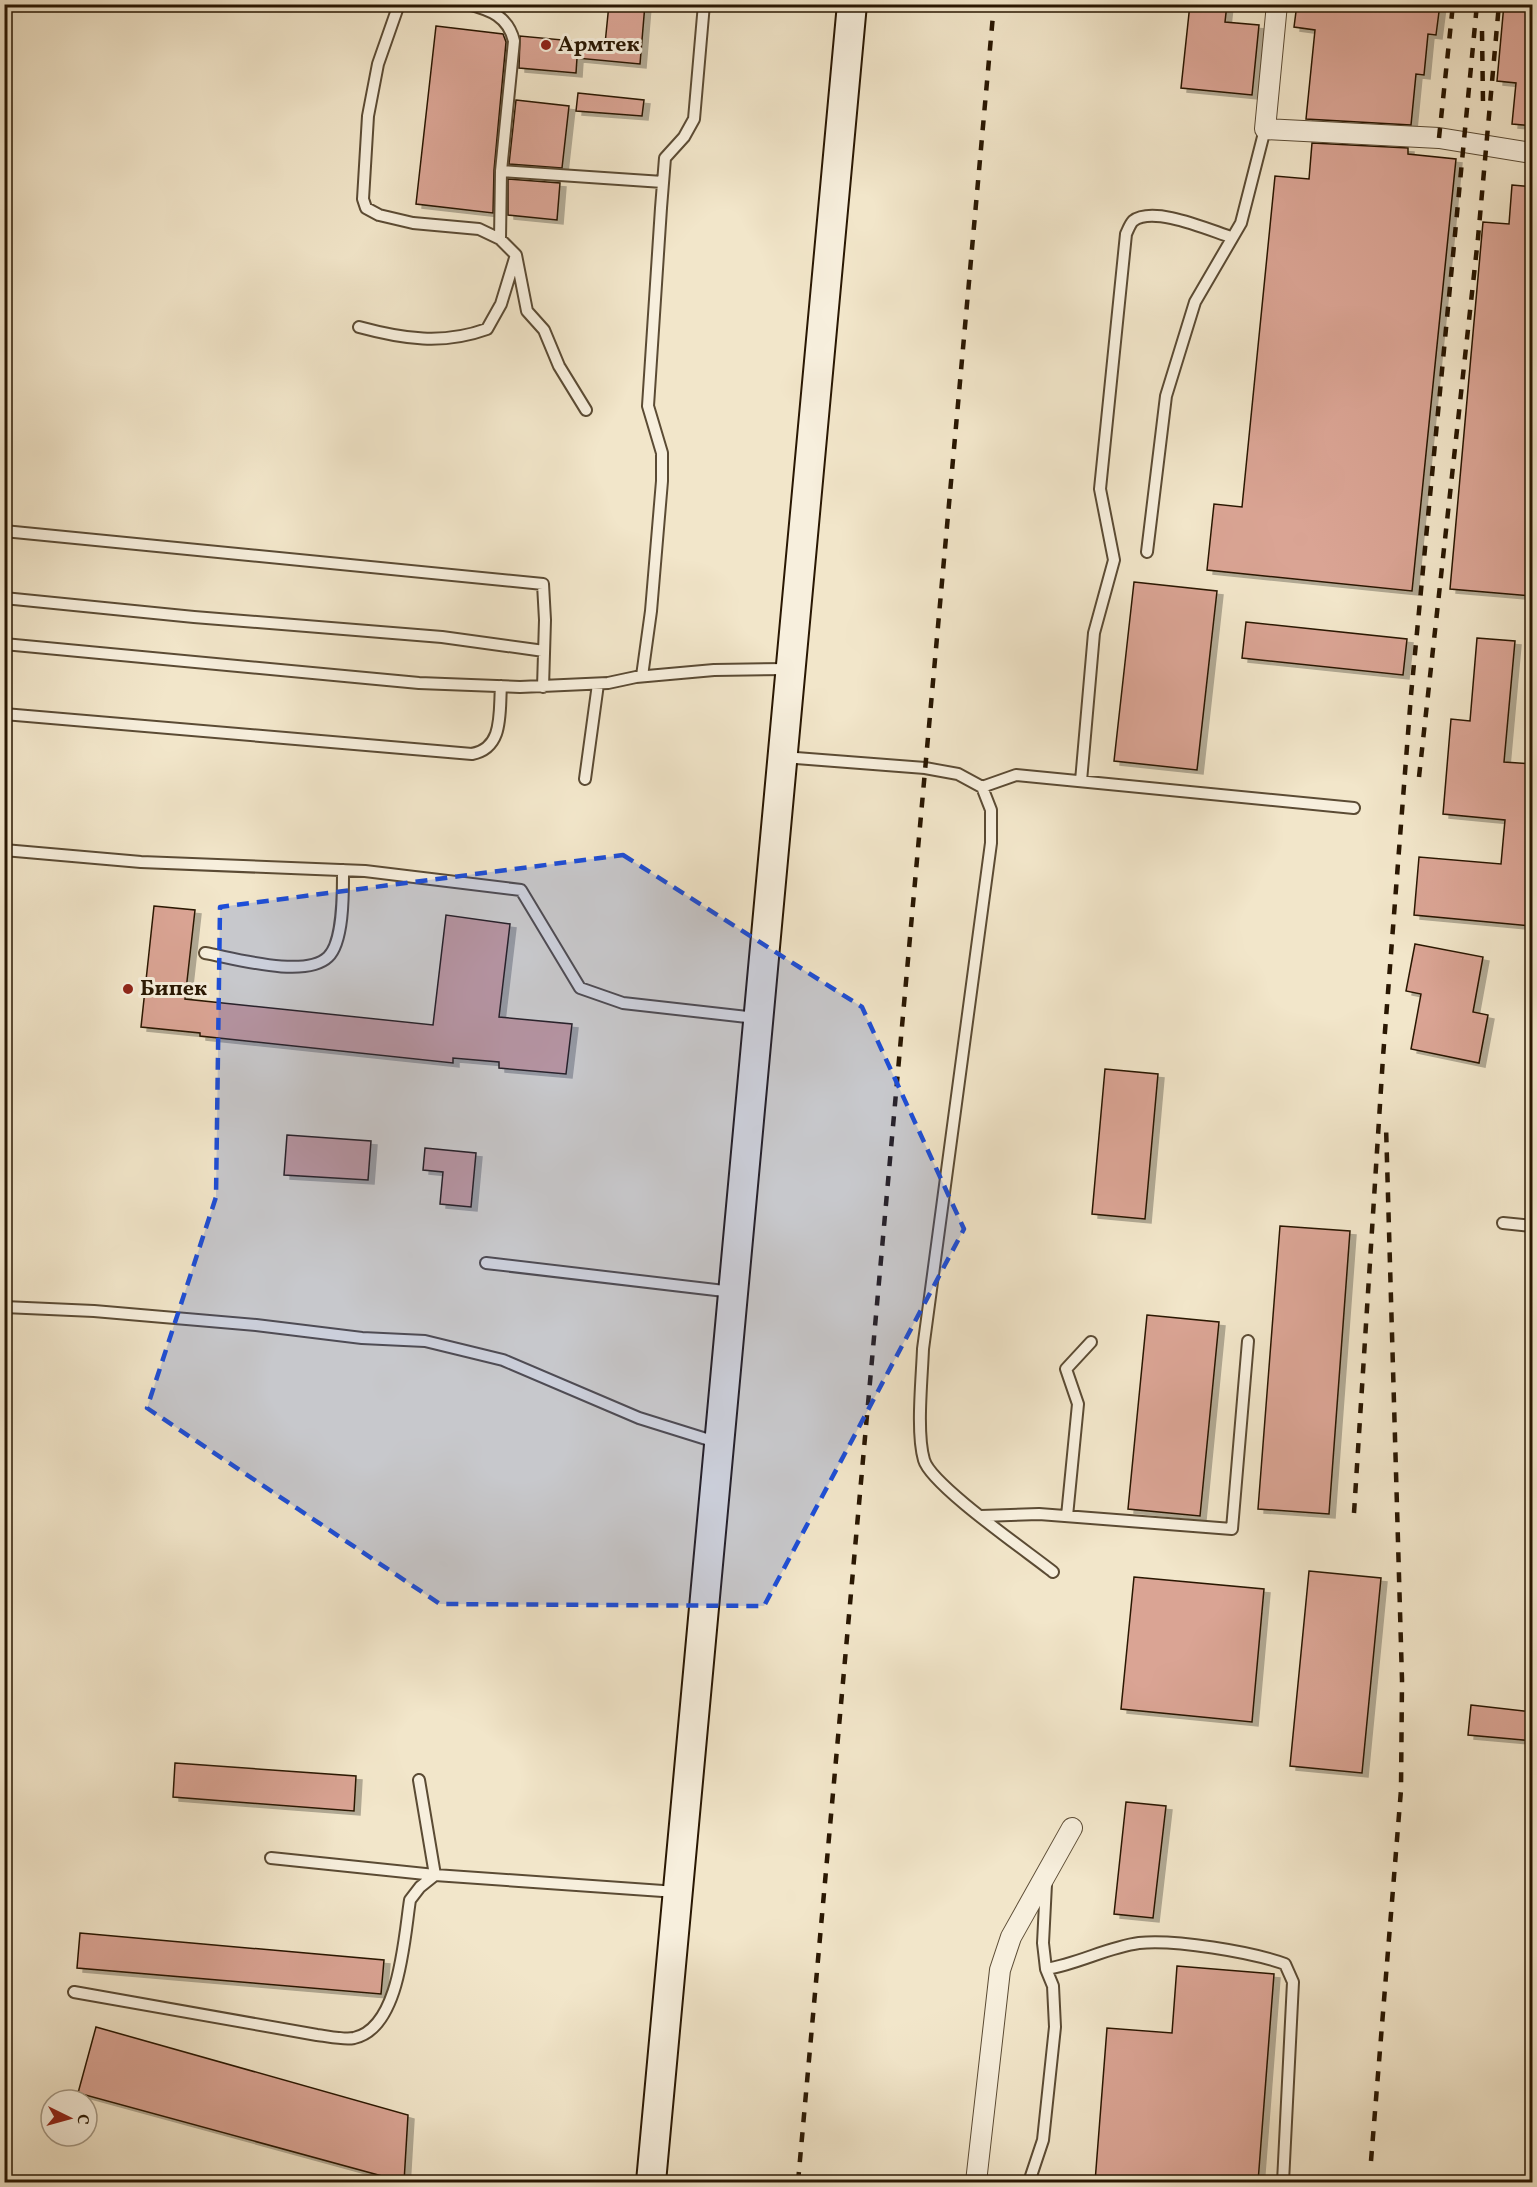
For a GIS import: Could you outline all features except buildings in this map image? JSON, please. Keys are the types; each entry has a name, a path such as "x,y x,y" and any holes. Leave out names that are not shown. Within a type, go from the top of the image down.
{"main road":[{"path":"651,2182 852,4"}],"street":[{"path":"1276,4 1266,129 1439,138 1533,153"},
{"path":"976,2182 1000,1970 1011,1936 1072,1828"}],"lane":[{"path":"399,4 378,64 368,116 363,199 366,208 379,215 413,223 479,229 500,239 516,255 527,311 544,330 559,366 586,410"},
{"path":"468,4 488,10 504,19 511,28 514,41 501,171 500,239"},
{"path":"642,676 651,611 662,482 662,453 648,406 665,158 684,138 694,119 704,4"},
{"path":"1147,552 1166,396 1195,302 1241,223 1266,129"},
{"path":"501,171 663,182"},
{"path":"1081,781 1094,633 1114,560 1100,489 1126,234 1132,222 1148,215 1183,221 1231,237"},
{"path":"358,327 399,338 446,339 487,329 501,304 516,255"},
{"path":"4,531 543,584 543,687"},
{"path":"4,598 194,617 442,637 544,651"},
{"path":"4,644 419,683 501,686 543,687 598,684 642,676 714,670 791,669"},
{"path":"585,779 598,684"},
{"path":"4,714 472,754 485,751 494,741 501,686"},
{"path":"782,757 926,768 958,774 982,788 991,810 991,843 923,1349 921,1408 924,1462 944,1486 1053,1572"},
{"path":"982,788 1017,775 1354,808"},
{"path":"4,850 141,862 343,870 521,890 580,988 623,1003 758,1018"},
{"path":"205,953 287,967 310,965 328,957 334,946 343,909 343,870"},
{"path":"1503,1223 1533,1227"},
{"path":"486,1263 733,1292"},
{"path":"4,1306 105,1312 256,1325 362,1338 425,1341 504,1360 639,1418 719,1443"},
{"path":"981,1516 1039,1514 1232,1529 1248,1341"},
{"path":"1067,1516 1078,1404 1066,1369 1091,1342"},
{"path":"419,1780 435,1875"},
{"path":"271,1858 435,1875 678,1892"},
{"path":"1029,2182 1043,2140 1055,2027 1053,1986 1046,1969 1043,1943 1046,1871"},
{"path":"74,1992 317,2035 354,2038 381,2021 393,1998 410,1900 420,1887 435,1875"},
{"path":"1046,1969 1069,1965 1140,1943 1178,1945 1261,1956 1285,1964 1293,1982 1284,2182"}],"highlighted area":[{"path":"623,855 862,1007 964,1229 764,1606 440,1604 147,1408 216,1197 220,907"}],"railway":[{"path":"798,2182 994,4"},
{"path":"1439,138 1453,4"},
{"path":"1354,1513 1383,1057 1411,695 1477,4"},
{"path":"1419,777 1478,238 1499,4"},
{"path":"1482,31 1483,103"},
{"path":"1371,2161 1401,1790 1402,1680 1386,1126"}],"place":[{"name":"Армтек","path":"546,45"},
{"name":"Бипек","path":"128,989"}]}
